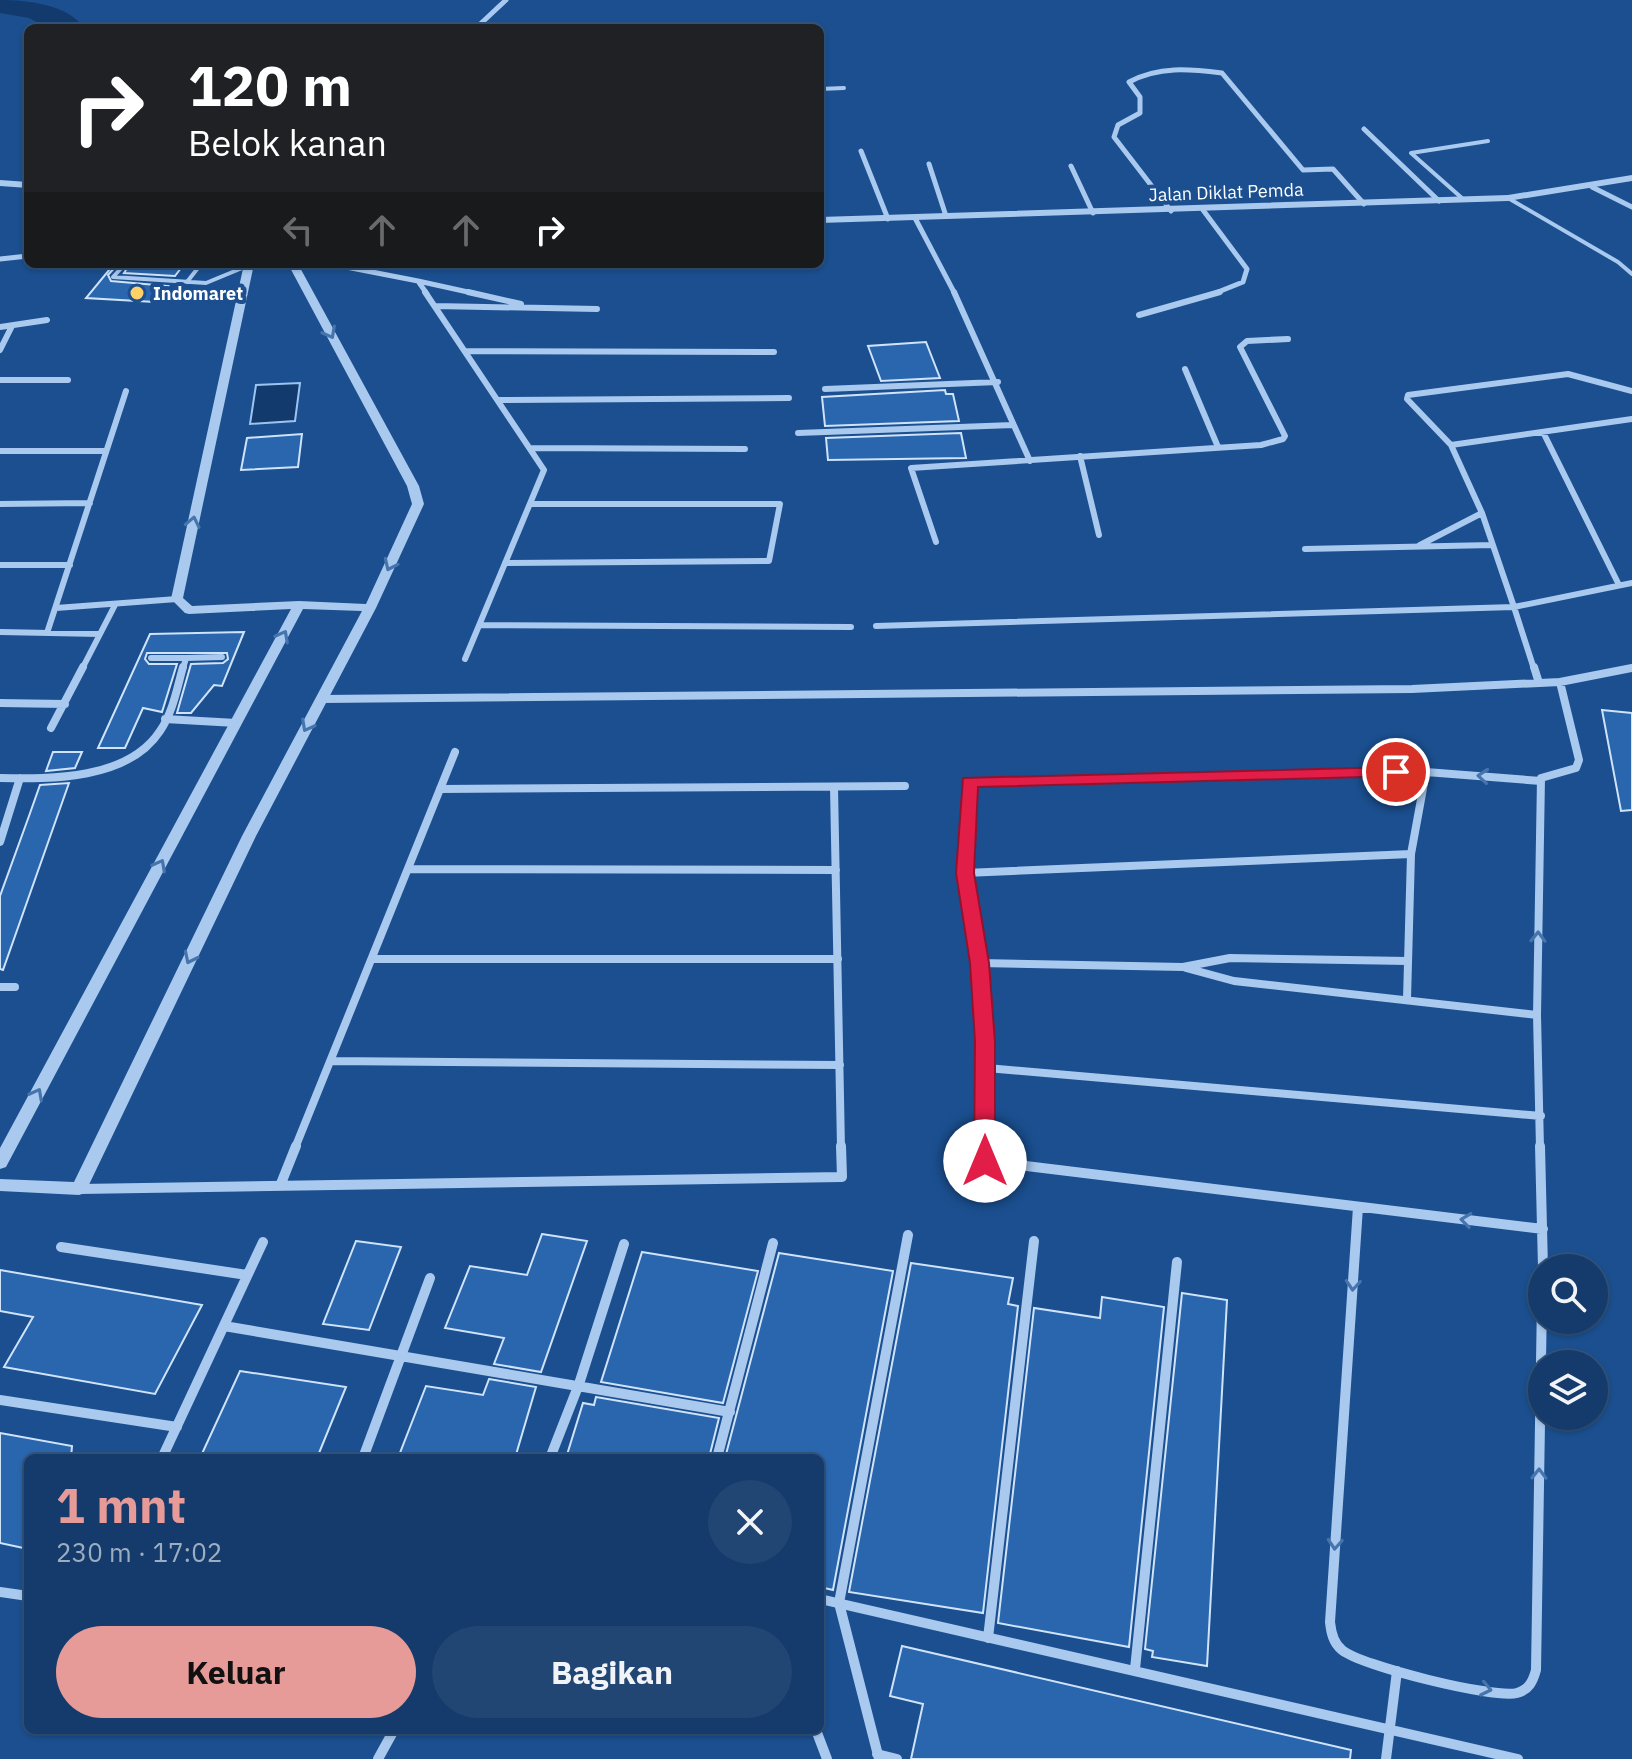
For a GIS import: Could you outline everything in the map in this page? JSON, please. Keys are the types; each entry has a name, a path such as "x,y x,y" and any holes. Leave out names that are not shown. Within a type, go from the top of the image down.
{"street":[{"path":"480,24 506,0"},
{"path":"1171,211 1114,137 1118,125 1140,113 1140,97 1129,82 1140,75 1177,67 1222,73 1303,170 1333,169 1364,204"},
{"path":"1364,129 1439,201"},
{"path":"861,151 888,219"},
{"path":"929,164 946,216"},
{"path":"1071,166 1093,213"},
{"name":"Jalan Diklat Pemda","path":"824,220 1508,198 1592,187 1632,178"},
{"path":"0,183 24,185"},
{"path":"1592,187 1632,207"},
{"path":"1139,315 1221,292 1243,282 1247,269 1203,210"},
{"path":"915,218 998,382 1030,461"},
{"path":"0,259 24,256"},
{"path":"177,599 247,268"},
{"path":"79,1189 249,836 322,699 363,607 418,504 413,486 295,268"},
{"path":"351,268 542,308"},
{"path":"418,281 544,470 465,659"},
{"path":"435,306 597,309"},
{"path":"0,327 47,320"},
{"path":"0,350 12,326"},
{"path":"936,542 911,468 1272,443 1285,436 1240,347 1247,341 1288,339"},
{"path":"465,351 774,352"},
{"path":"1185,369 1218,447"},
{"path":"1539,683 1482,513 1451,445 1407,399 1408,395 1568,374 1632,391"},
{"path":"0,380 68,380"},
{"path":"825,389 998,382"},
{"path":"47,633 126,391"},
{"path":"498,400 789,398"},
{"path":"1451,445 1632,419"},
{"path":"798,433 1013,425"},
{"path":"1543,432 1619,585"},
{"path":"530,448 745,449"},
{"path":"0,451 106,451"},
{"path":"1080,456 1099,535"},
{"path":"0,504 90,503"},
{"path":"505,563 769,561 780,504 530,504"},
{"path":"1416,548 1482,513"},
{"path":"1305,549 1492,545"},
{"path":"0,565 70,565"},
{"path":"876,626 1514,607 1632,583"},
{"path":"56,608 177,599 189,610 306,605 363,607"},
{"path":"51,728 115,605"},
{"path":"0,1163 236,723 306,605"},
{"path":"480,625 851,627"},
{"path":"0,632 99,634"},
{"path":"151,658 222,657"},
{"path":"0,778 80,775 115,763 155,738 165,719 186,658"},
{"path":"322,699 923,696 1412,689 1560,682 1632,668"},
{"path":"1543,1254 1537,1015 1541,781 1545,774 1573,769 1578,764 1560,682"},
{"path":"0,703 65,704"},
{"path":"165,719 236,723"},
{"path":"280,1186 455,752"},
{"path":"1541,781 1426,772 970,782 965,873 979,963 987,1068 985,1161 1543,1229"},
{"path":"1407,999 1411,854 1426,772"},
{"path":"0,842 20,778"},
{"path":"440,789 905,786"},
{"path":"3,1185 79,1189 842,1177 834,787"},
{"path":"965,873 1411,854"},
{"path":"408,869 836,870"},
{"path":"979,963 1183,967 1230,958 1408,961"},
{"path":"372,959 838,959"},
{"path":"1183,967 1234,981 1537,1015"},
{"path":"0,987 15,987"},
{"path":"331,1061 840,1065"},
{"path":"987,1068 1541,1116"},
{"path":"1358,1207 1330,1622 1335,1642 1342,1651 1397,1671 1508,1694 1529,1687 1534,1678 1541,1334"},
{"path":"897,1759 878,1757 839,1603 908,1235"},
{"path":"988,1638 1034,1241"},
{"path":"164,1454 263,1242"},
{"path":"718,1454 773,1243"},
{"path":"552,1454 579,1384 624,1244"},
{"path":"61,1247 247,1275"},
{"path":"1135,1669 1177,1262"},
{"path":"365,1454 430,1278"},
{"path":"224,1326 404,1354 730,1412"},
{"path":"0,1400 177,1427"},
{"path":"0,1592 24,1595"},
{"path":"824,1600 1518,1759"},
{"path":"1386,1759 1397,1671"},
{"path":"378,1759 392,1734"},
{"path":"818,1734 827,1759"}],"lane":[{"path":"824,89 844,88"},
{"path":"1463,199 1411,153 1417,149 1488,141"},
{"path":"1508,198 1618,262 1632,274"},
{"path":"121,268 113,277 206,283 241,268"},
{"path":"187,282 198,268"}],"water":[{"path":"300,383 295,421 250,424 256,385"}],"building":[{"path":"111,268 114,268 108,275 111,281 168,286 155,302 86,298"},
{"path":"127,268 181,268 175,276 124,273"},
{"path":"926,342 940,378 881,381 868,346"},
{"path":"945,390 946,394 953,394 959,421 825,426 822,397"},
{"path":"961,433 966,458 828,460 826,438"},
{"path":"302,434 298,467 241,470 247,438"},
{"path":"244,632 222,686 214,685 191,713 177,713 191,664 223,663 228,659 227,653 147,653 145,659 149,664 177,664 162,712 143,708 125,748 98,748 150,634"},
{"path":"1602,710 1632,713 1632,810 1621,811"},
{"path":"53,752 82,752 75,768 46,771"},
{"path":"69,783 3,970 0,969 0,896 40,785"},
{"path":"542,1234 587,1241 541,1372 494,1364 504,1338 445,1328 470,1266 527,1275"},
{"path":"356,1241 401,1247 369,1330 323,1324"},
{"path":"642,1252 758,1271 723,1403 601,1382"},
{"path":"779,1253 893,1271 833,1590 824,1588 824,1454 726,1454"},
{"path":"911,1263 1013,1278 1008,1304 1018,1306 983,1613 849,1592"},
{"path":"0,1270 202,1305 155,1394 4,1367 33,1317 0,1311"},
{"path":"1182,1293 1227,1300 1207,1666 1152,1657 1153,1651 1145,1649"},
{"path":"1102,1297 1164,1307 1129,1647 998,1623 1034,1308 1100,1318"},
{"path":"240,1371 346,1387 319,1454 202,1454"},
{"path":"489,1379 536,1387 516,1454 400,1454 426,1386 483,1395"},
{"path":"596,1397 719,1418 710,1454 567,1454 583,1403 594,1405"},
{"path":"0,1433 72,1446 71,1454 24,1454 24,1548 0,1543"},
{"path":"902,1646 1351,1750 1350,1759 911,1759 923,1704 890,1696"}],"waterway":[{"path":"0,5 36,11 62,24"}],"place":[{"name":"Indomaret","path":"137,293"}],"route":[{"path":"985,1161 987,1068 979,963 965,873 970,782 1396,772"}]}
